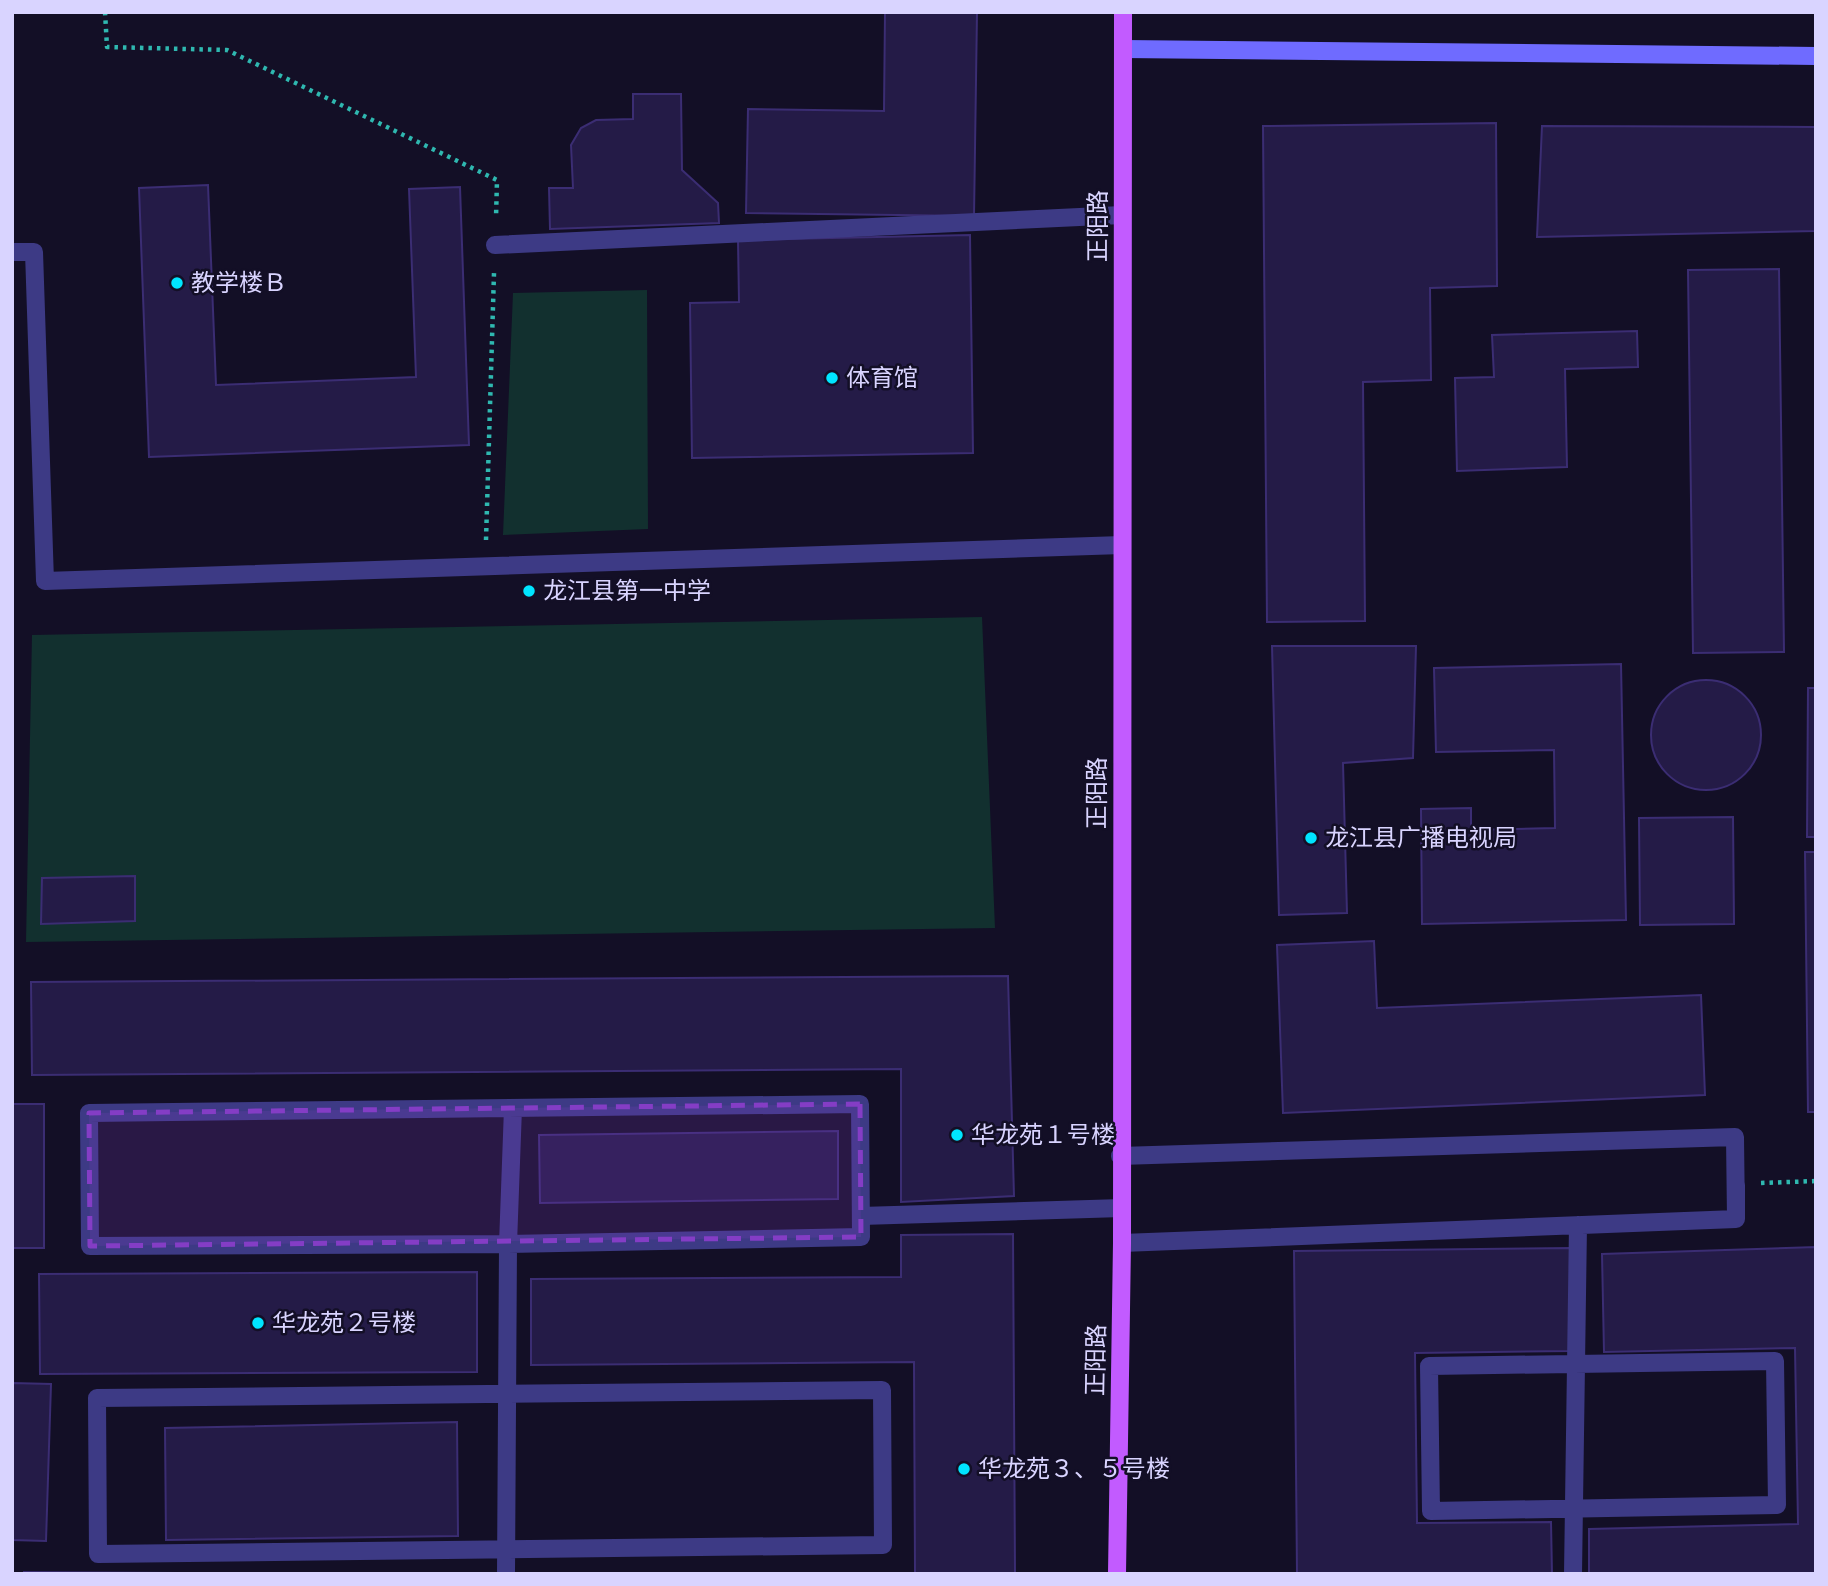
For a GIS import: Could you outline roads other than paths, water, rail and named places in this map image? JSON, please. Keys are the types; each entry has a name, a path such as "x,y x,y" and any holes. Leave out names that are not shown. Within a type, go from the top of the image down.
{"main road":[{"name":"正阳路","path":"1117,1574 1122,1243 1123,12"}],"street":[{"path":"1123,49 1816,56"},
{"path":"495,245 1122,215"},
{"path":"12,252 34,252 45,580 1122,545"},
{"path":"860,1104 861,1237 508,1244 90,1246 89,1113 513,1108 860,1104"},
{"path":"506,1574 508,1244 513,1108"},
{"path":"1120,1156 1735,1137 1736,1219"},
{"path":"1736,1185 1736,1219"},
{"path":"861,1216 1122,1208"},
{"path":"1122,1243 1736,1219"},
{"path":"1573,1574 1578,1225"},
{"path":"1775,1361 1777,1505 1431,1511 1429,1366 1576,1364 1775,1361"},
{"path":"882,1390 883,1545 98,1553 97,1398 509,1394 882,1390"}],"place":[{"name":"教学楼Ｂ","path":"177,283"},
{"name":"体育馆","path":"832,378"},
{"name":"龙江县第一中学","path":"529,591"},
{"name":"龙江县广播电视局","path":"1311,838"},
{"name":"华龙苑１号楼","path":"957,1135"},
{"name":"华龙苑２号楼","path":"258,1323"},
{"name":"华龙苑３、５号楼","path":"964,1469"}]}
